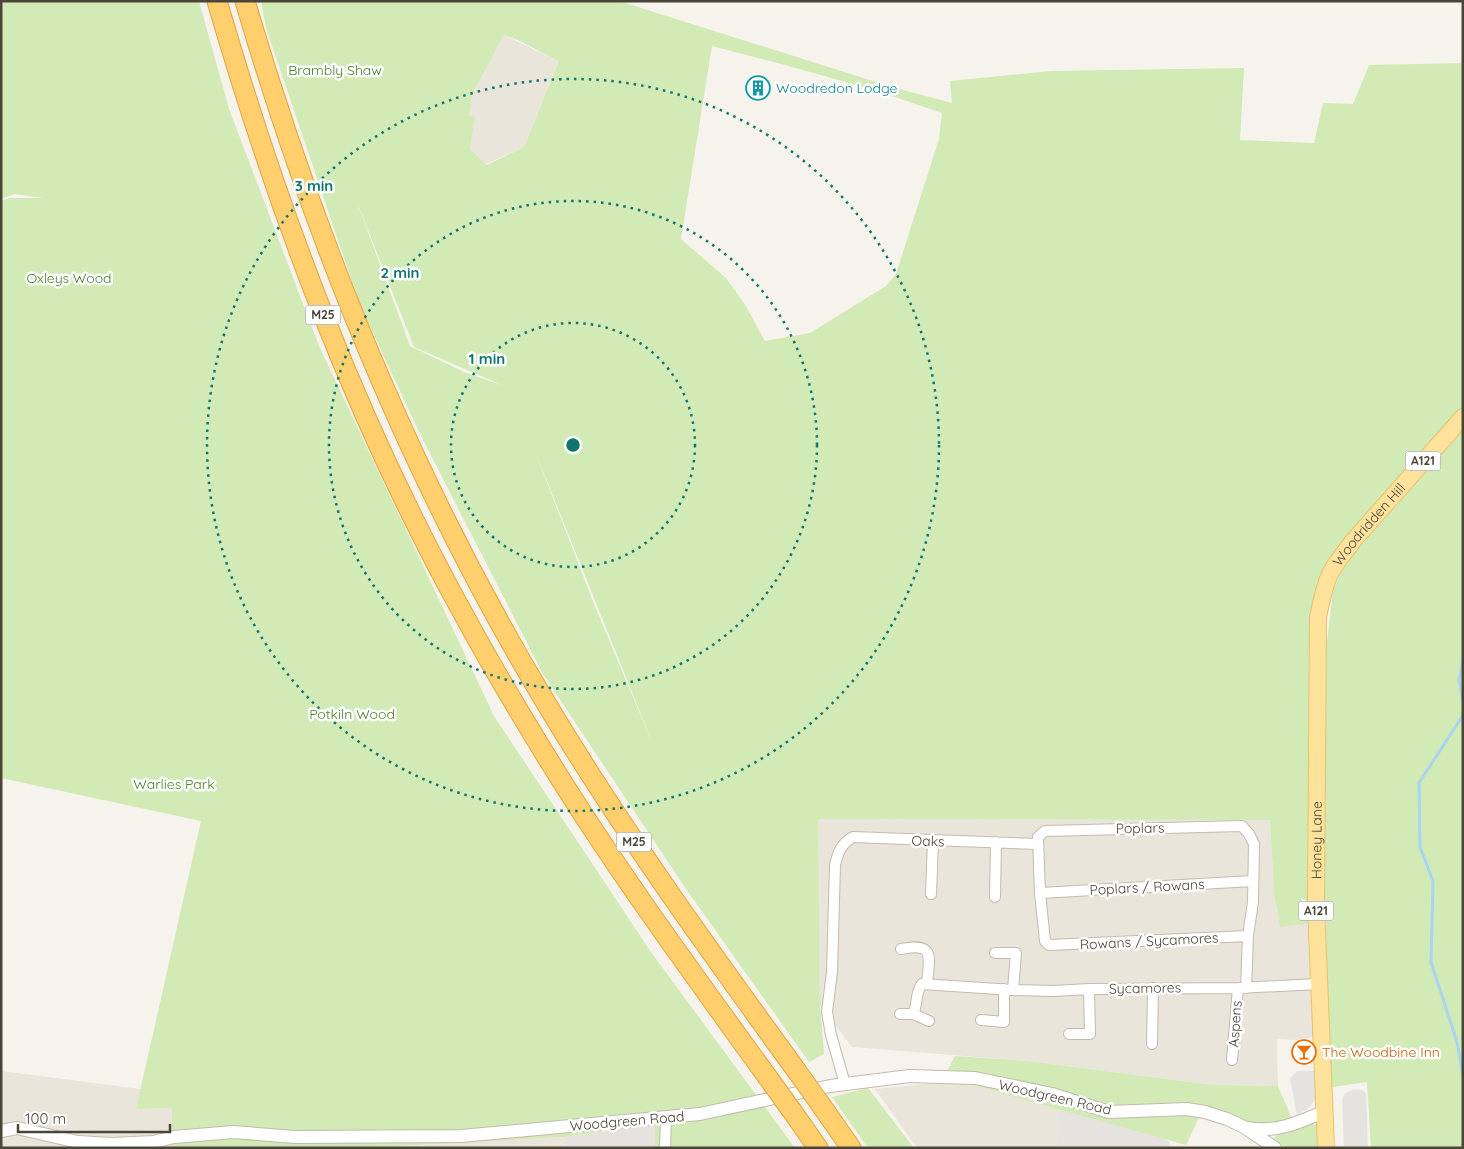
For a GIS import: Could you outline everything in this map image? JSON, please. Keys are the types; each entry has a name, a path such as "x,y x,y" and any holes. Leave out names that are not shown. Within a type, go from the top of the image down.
{"highway":[{"name":"M25","path":"217,1 263,152 303,264 371,428 437,563 505,688 570,794 648,910 818,1148"},
{"name":"M25","path":"245,1 301,177 346,299 394,411 462,554 540,693 599,788 667,889 851,1148"}],"main road":[{"name":"Woodridden Hill","path":"1323,594 1330,575 1353,541 1463,417"},
{"name":"Honey Lane","path":"1323,594 1318,618 1316,906 1323,1112 1326,1148"}],"street":[{"name":"Poplars","path":"1038,844 1038,837 1045,831 1242,826 1254,844 1253,881"},
{"name":"Oaks","path":"845,1084 831,1035 827,1012 832,972 835,865 837,855 843,843 853,837 1038,844"},
{"path":"931,894 933,841"},
{"path":"995,897 996,842"},
{"path":"1038,844 1040,892"},
{"name":"Poplars / Rowans","path":"1040,892 1253,881"},
{"name":"Aspens","path":"1232,1060 1252,911 1253,881"},
{"name":"Rowans / Sycamores","path":"1040,892 1045,941 1049,945 1248,936"},
{"path":"901,949 915,946 924,948 928,952 927,984 922,984 919,987 913,1014"},
{"path":"981,1020 1004,1022 1016,953 995,953"},
{"name":"Sycamores","path":"927,984 1053,991 1242,988 1318,984"},
{"path":"1152,1044 1153,988"},
{"path":"1069,1034 1090,1034 1089,989"},
{"path":"900,1014 913,1014 929,1021"},
{"name":"Woodgreen Road","path":"1,1131 17,1128 78,1142 152,1145 174,1137 233,1132 295,1137 461,1136 666,1118 732,1109 830,1086 910,1076 975,1078 1052,1094 1109,1112 1187,1109 1205,1112 1227,1119 1275,1148"},
{"name":"Woodgreen Road","path":"1244,1128 1270,1130 1289,1126 1323,1112"},
{"path":"665,1148 666,1118"}],"shaded area":[{"path":"504,35 558,61 524,147 486,164 470,149 475,117 469,115 473,93"},
{"path":"817,819 1270,820 1274,893 1280,926 1310,923 1315,1037 1294,1040 1277,1039 1278,1086 1213,1085 1028,1061 852,1047 820,1005"},
{"path":"1,1071 141,1089 136,1109 172,1108 171,1148 1,1148"},
{"path":"1297,1071 1316,1071 1317,1093 1310,1107 1297,1115 1290,1078"},
{"path":"955,1081 1061,1097 1055,1148 917,1148 875,1089"},
{"path":"1355,1089 1363,1090 1366,1094 1368,1148 1344,1148 1342,1100 1345,1093"},
{"path":"1061,1097 1109,1112 1170,1142 1169,1148 1055,1148"},
{"path":"655,1124 655,1148 566,1148 564,1137"},
{"path":"564,1137 566,1148 359,1148"}],"green space":[{"path":"1,1 199,1 229,109 319,346 494,716 651,952 795,1148 655,1148 655,1124 564,1137 359,1148 171,1148 172,1108 136,1109 201,821 1,778 1,201 10,198 43,198 14,194 1,199"},
{"name":"Brambly Shaw","path":"261,1 619,1 892,87 952,103 950,81 1052,71 1244,68 1240,140 1314,143 1323,103 1353,104 1369,65 1463,63 1463,410 1327,572 1310,902 1301,898 1310,923 1280,927 1274,893 1270,820 818,819 820,1005 824,1054 809,1062 684,886 543,674 419,432 360,305 266,28","holes":["504,35 559,60 524,147 487,165 470,149 475,117 469,115 473,93","712,46 856,85 942,113 939,139 896,274 886,286 810,333 765,341 746,306 726,278 681,239","355,197 414,347 502,385 466,373 410,346","534,449 656,752 594,604"]},
{"path":"1463,430 1463,1148 1371,1148 1367,1082 1326,1088 1324,979 1326,922 1322,806 1323,673 1333,592 1340,574 1351,557"},
{"path":"955,1056 1028,1061 1213,1085 1278,1086 1293,1121 1248,1126 1204,1107 1186,1145 944,1077"},
{"path":"868,1088 914,1148 868,1148 832,1097"},
{"path":"1315,1124 1318,1129 1319,1148 1287,1148 1273,1139 1280,1133"}],"waterway":[{"path":"1463,660 1459,680 1463,701"},
{"path":"1463,715 1419,783 1420,847 1433,881 1431,962 1457,1042 1463,1075"}],"place":[{"name":"Woodredon Lodge","path":"758,88"},
{"name":"The Woodbine Inn","path":"1304,1052"}],"park label":[{"name":"Oxleys Wood","path":"69,278"},
{"name":"Potkiln Wood","path":"352,714"},
{"name":"Warlies Park","path":"174,784"}]}
